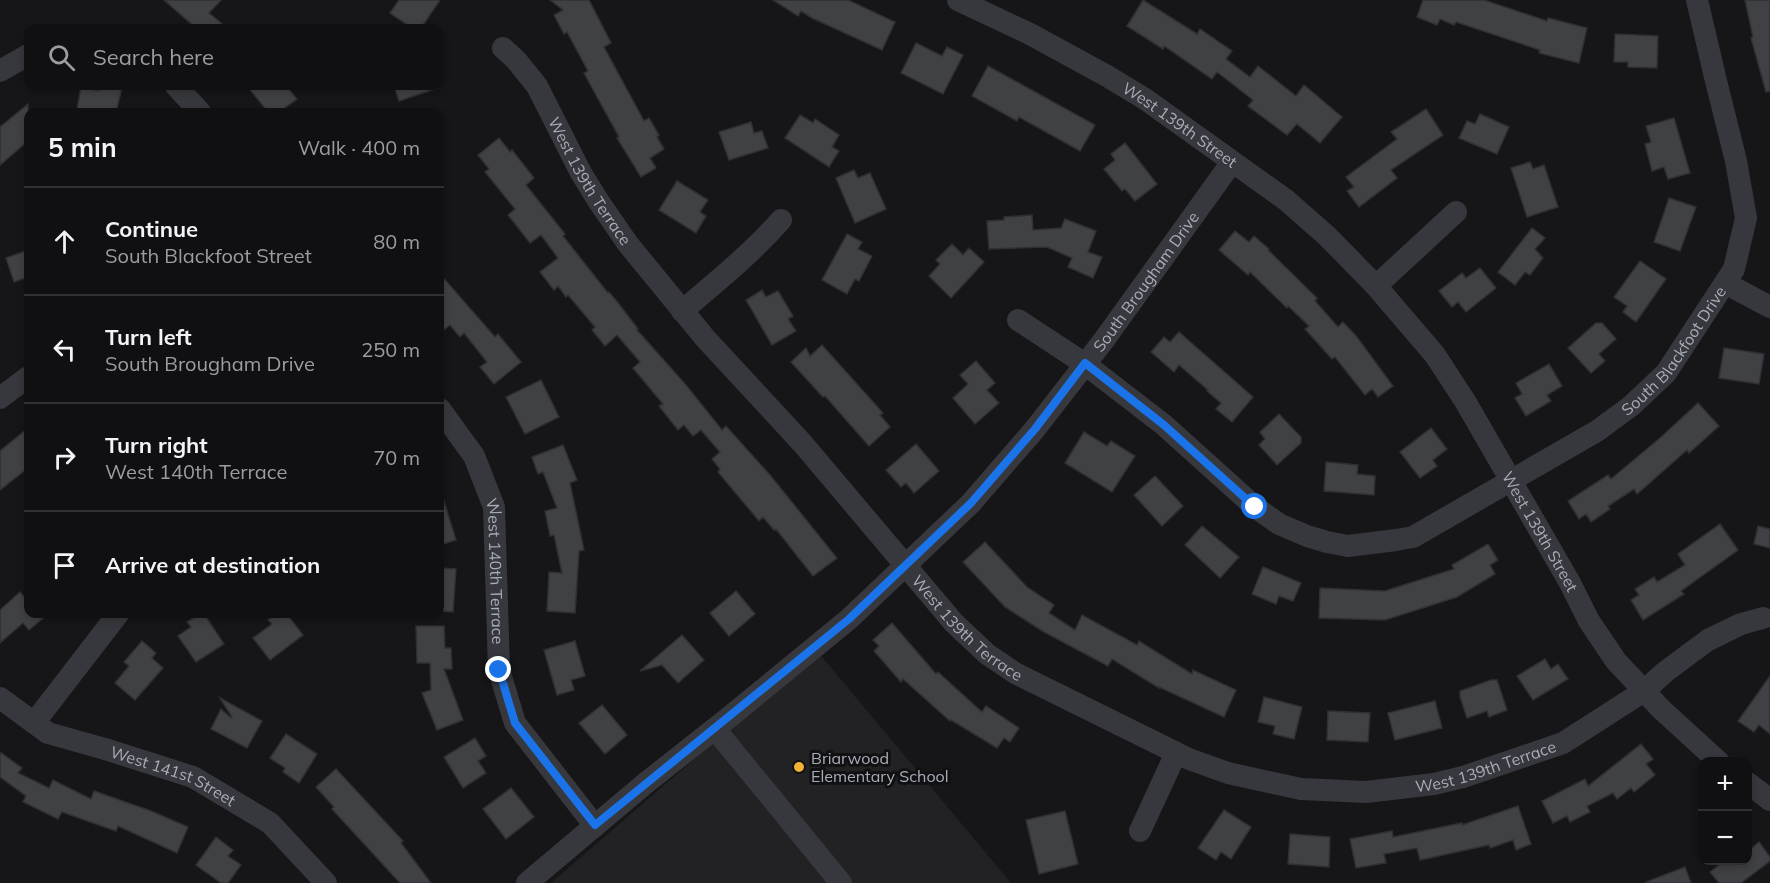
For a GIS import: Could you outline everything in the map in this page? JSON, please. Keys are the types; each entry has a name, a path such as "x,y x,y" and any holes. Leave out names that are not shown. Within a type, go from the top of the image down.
{"street":[{"name":"South Blackfoot Drive","path":"1018,320 1085,363 1164,425 1255,507 1279,524 1307,536 1348,546 1413,537 1597,431 1631,406 1665,373 1734,269 1746,218 1736,161 1697,0"},
{"name":"West 139th Street","path":"968,2 1107,76 1145,99 1308,218 1376,286 1435,355 1465,401 1512,480 1589,621 1616,661 1661,709 1714,757"},
{"name":"West 139th Terrace","path":"503,48 537,86 581,173 628,244 682,311 803,444 954,623 987,654 1015,673 1189,759 1228,772 1301,789 1366,792 1406,789 1463,777 1563,743 1644,691 1708,640 1742,624 1763,618"},
{"path":"0,71 24,57"},
{"path":"180,90 196,108"},
{"name":"South Brougham Drive","path":"527,883 849,619 971,503 1035,429 1232,162"},
{"path":"1376,286 1456,212"},
{"path":"682,311 736,266 781,220"},
{"path":"1725,283 1770,307"},
{"path":"0,398 24,380"},
{"name":"West 140th Terrace","path":"444,415 474,456 494,507 499,670 515,723 595,825"},
{"path":"34,723 115,618"},
{"name":"West 141st Street","path":"0,698 48,734 105,749 193,777 270,823 326,883"},
{"path":"715,729 841,883"},
{"path":"1140,831 1176,753"},
{"path":"1752,786 1770,800"}],"shaded area":[{"name":"Briarwood Elementary School","path":"818,652 1011,883 551,883"}],"building":[{"path":"164,0 221,0 209,13 222,24 191,24"},
{"path":"399,0 440,0 424,24 406,24 390,13"},
{"path":"550,0 589,0 611,43 604,47 644,121 649,118 659,135 657,137 664,149 650,158 656,168 641,177 617,138 619,137 584,73 588,71 567,32 564,34 554,15 563,10"},
{"path":"773,0 848,0 895,22 882,50 801,11 798,16"},
{"path":"1143,0 1197,34 1200,29 1232,51 1226,59 1250,77 1258,66 1296,96 1304,85 1342,117 1320,143 1297,124 1287,135 1248,106 1253,100 1217,72 1212,79 1164,46 1163,49 1127,26"},
{"path":"1423,0 1484,0 1547,21 1548,18 1587,28 1579,63 1539,53 1540,50 1456,22 1454,25 1440,19 1437,25 1417,17"},
{"path":"1745,0 1770,0 1770,91 1766,92 1751,38 1753,37"},
{"path":"1615,34 1658,36 1657,68 1628,67 1628,62 1614,62"},
{"path":"916,43 942,56 947,47 963,55 943,94 901,73"},
{"path":"988,66 1095,125 1080,151 1019,117 1017,121 972,96"},
{"path":"80,90 122,90 117,108 77,108"},
{"path":"250,90 289,90 297,99 285,108 265,108"},
{"path":"395,90 432,90 399,101"},
{"path":"28,104 28,108 24,108 24,144 0,165 0,127"},
{"path":"1426,109 1443,135 1391,170 1397,178 1359,207 1347,191 1354,187 1346,177 1397,139 1391,132"},
{"path":"1480,114 1509,127 1497,154 1459,138 1467,121 1475,124"},
{"path":"800,115 813,123 815,119 839,135 832,147 839,151 829,167 785,138"},
{"path":"1674,118 1690,173 1668,179 1664,167 1652,171 1645,144 1651,142 1646,126"},
{"path":"751,122 754,133 762,131 768,148 729,160 719,132"},
{"path":"499,138 510,152 512,150 534,178 526,185 637,330 722,430 726,426 770,475 837,558 813,576 776,529 774,530 763,517 759,521 718,472 720,469 712,459 720,452 701,430 693,436 684,425 678,430 659,406 663,404 633,368 640,362 617,335 605,346 592,330 595,327 568,295 566,297 558,286 554,290 540,272 558,258 541,235 530,243 508,215 515,209 485,172 489,169 478,155"},
{"path":"1125,143 1157,184 1135,201 1125,189 1122,191 1104,169 1115,160 1111,154"},
{"path":"1530,162 1533,169 1544,165 1558,207 1527,217 1511,168"},
{"path":"854,170 858,178 870,173 886,209 855,223 836,178"},
{"path":"677,181 708,200 700,212 706,216 696,233 659,210"},
{"path":"1669,198 1696,207 1680,251 1654,242"},
{"path":"1032,215 1033,230 1061,228 1065,219 1096,231 1088,252 1102,257 1093,278 1068,267 1072,258 1047,247 989,249 987,221"},
{"path":"1532,228 1545,238 1535,249 1543,258 1530,275 1525,272 1515,285 1498,272"},
{"path":"1235,231 1249,242 1254,236 1269,249 1317,298 1315,301 1338,327 1343,322 1357,337 1393,386 1378,397 1372,389 1365,395 1335,357 1332,359 1305,329 1309,326 1250,272 1248,275 1219,250"},
{"path":"847,234 862,242 858,249 872,256 859,281 855,279 847,294 822,280"},
{"path":"952,244 963,255 969,248 984,262 951,298 929,276 940,264 936,260"},
{"path":"24,251 24,278 14,282 6,258"},
{"path":"1640,261 1666,279 1636,322 1623,312 1627,306 1614,297"},
{"path":"1480,268 1496,288 1466,312 1458,302 1452,307 1439,291 1462,273 1466,278"},
{"path":"444,279 495,337 498,334 521,362 494,384 480,367 487,362 464,333 460,337 450,325 444,330"},
{"path":"762,290 766,297 778,291 793,316 788,319 796,331 772,345 746,300"},
{"path":"1596,323 1602,323 1616,339 1599,354 1605,361 1591,373 1568,348"},
{"path":"1179,332 1253,397 1232,422 1216,409 1221,403 1208,390 1179,365 1174,372 1151,352 1164,337 1170,342"},
{"path":"822,345 883,413 880,415 890,427 869,446 791,362 806,348 810,356"},
{"path":"1724,348 1764,354 1759,384 1719,378"},
{"path":"976,361 995,383 987,390 999,403 975,424 953,398 968,384 960,375"},
{"path":"1549,364 1562,386 1547,395 1551,401 1526,416 1515,398 1522,394 1516,383"},
{"path":"541,380 559,417 525,434 506,397"},
{"path":"1698,403 1719,426 1689,453 1687,450 1637,494 1634,489 1608,506 1610,509 1591,522 1586,514 1579,519 1568,501 1608,475 1611,479"},
{"path":"1279,414 1301,437 1301,443 1277,465 1259,445 1265,439 1260,432"},
{"path":"1431,428 1447,449 1433,460 1437,466 1420,478 1400,452"},
{"path":"24,431 24,471 0,490 0,451"},
{"path":"1084,432 1107,446 1111,441 1135,456 1112,492 1065,463"},
{"path":"916,444 939,471 914,493 906,483 901,487 886,470"},
{"path":"563,445 577,480 570,483 584,550 579,551 575,613 547,611 549,572 562,573 554,535 550,536 545,511 557,508 543,472 538,474 532,457"},
{"path":"1326,462 1358,465 1357,474 1375,476 1374,495 1324,491"},
{"path":"1155,476 1183,506 1162,526 1134,495"},
{"path":"444,501 456,540 444,544"},
{"path":"1720,524 1738,550 1681,591 1684,594 1643,620 1631,600 1639,595 1635,589 1654,577 1657,582 1685,565 1678,554"},
{"path":"1202,526 1239,557 1220,578 1185,545"},
{"path":"1758,526 1770,529 1770,548 1754,544"},
{"path":"985,542 1027,587 1054,605 1049,613 1075,630 1082,615 1137,645 1139,641 1192,674 1193,670 1236,690 1224,717 1159,688 1112,659 1108,666 1044,632 1005,607 963,562"},
{"path":"1488,544 1498,560 1490,565 1495,574 1457,597 1385,620 1319,618 1320,588 1385,591 1454,569 1452,565"},
{"path":"1263,567 1301,583 1293,601 1279,596 1276,604 1252,594"},
{"path":"444,568 456,569 453,612 444,611"},
{"path":"736,591 755,614 729,636 710,613"},
{"path":"20,592 24,597 24,618 43,618 29,630 23,623 0,643 0,610"},
{"path":"194,618 207,618 224,644 196,662 178,636 191,627 187,622"},
{"path":"290,618 303,635 270,660 253,638 272,624 268,620"},
{"path":"892,623 936,674 938,672 982,712 986,706 1019,728 1010,742 1004,738 997,748 950,721 903,679 901,682 874,651 879,646 873,640"},
{"path":"416,626 444,626 445,648 451,648 452,669 444,669 463,720 437,730 422,693 431,690 430,663 417,663"},
{"path":"682,635 704,660 678,683 662,665 640,671"},
{"path":"142,641 156,653 152,658 163,668 135,700 115,683 129,666 124,662"},
{"path":"575,641 585,676 571,680 574,690 557,695 544,650"},
{"path":"1545,659 1551,669 1558,664 1568,679 1533,700 1517,676"},
{"path":"1770,676 1770,734 1759,725 1754,732 1738,721"},
{"path":"1497,680 1507,710 1489,717 1487,711 1467,718 1460,691"},
{"path":"1264,697 1302,707 1294,739 1273,734 1275,726 1258,722"},
{"path":"220,698 262,721 247,748 211,729 221,709 232,717"},
{"path":"1435,701 1442,728 1395,740 1388,713"},
{"path":"602,705 627,735 605,754 579,723"},
{"path":"1328,711 1370,713 1368,742 1327,740"},
{"path":"286,734 317,754 299,783 283,772 285,768 270,758"},
{"path":"475,738 486,756 478,761 486,773 463,788 444,757"},
{"path":"1641,744 1653,759 1646,764 1655,775 1634,792 1631,788 1617,799 1613,793 1587,806 1590,812 1570,822 1567,816 1553,823 1542,801 1585,779 1588,786"},
{"path":"0,752 22,768 18,773 49,788 53,780 91,799 94,791 188,827 177,853 118,826 116,831 62,812 58,819 23,802 26,796 0,777"},
{"path":"336,769 403,841 401,843 431,883 400,883 332,809 334,807 316,787"},
{"path":"511,788 534,817 506,839 483,809"},
{"path":"1518,806 1531,844 1516,850 1513,840 1490,848 1489,845 1420,860 1417,848 1384,854 1386,863 1356,868 1350,839 1392,831 1393,837 1462,823 1462,825"},
{"path":"1224,810 1251,827 1231,859 1221,852 1216,860 1198,848"},
{"path":"1065,811 1078,864 1039,874 1026,820"},
{"path":"1290,834 1330,837 1329,867 1288,864"},
{"path":"216,837 233,850 228,856 241,865 228,883 221,883 196,865"},
{"path":"1759,842 1770,857 1770,861 1741,883 1719,883 1710,872 1719,865 1752,865 1752,848"},
{"path":"1685,867 1691,883 1646,882"}],"place":[{"name":"Briarwood Elementary School","path":"799,767"}],"route":[{"path":"499,670 515,723 595,825 849,619 971,503 1035,429 1085,363 1164,425 1255,507"}]}
